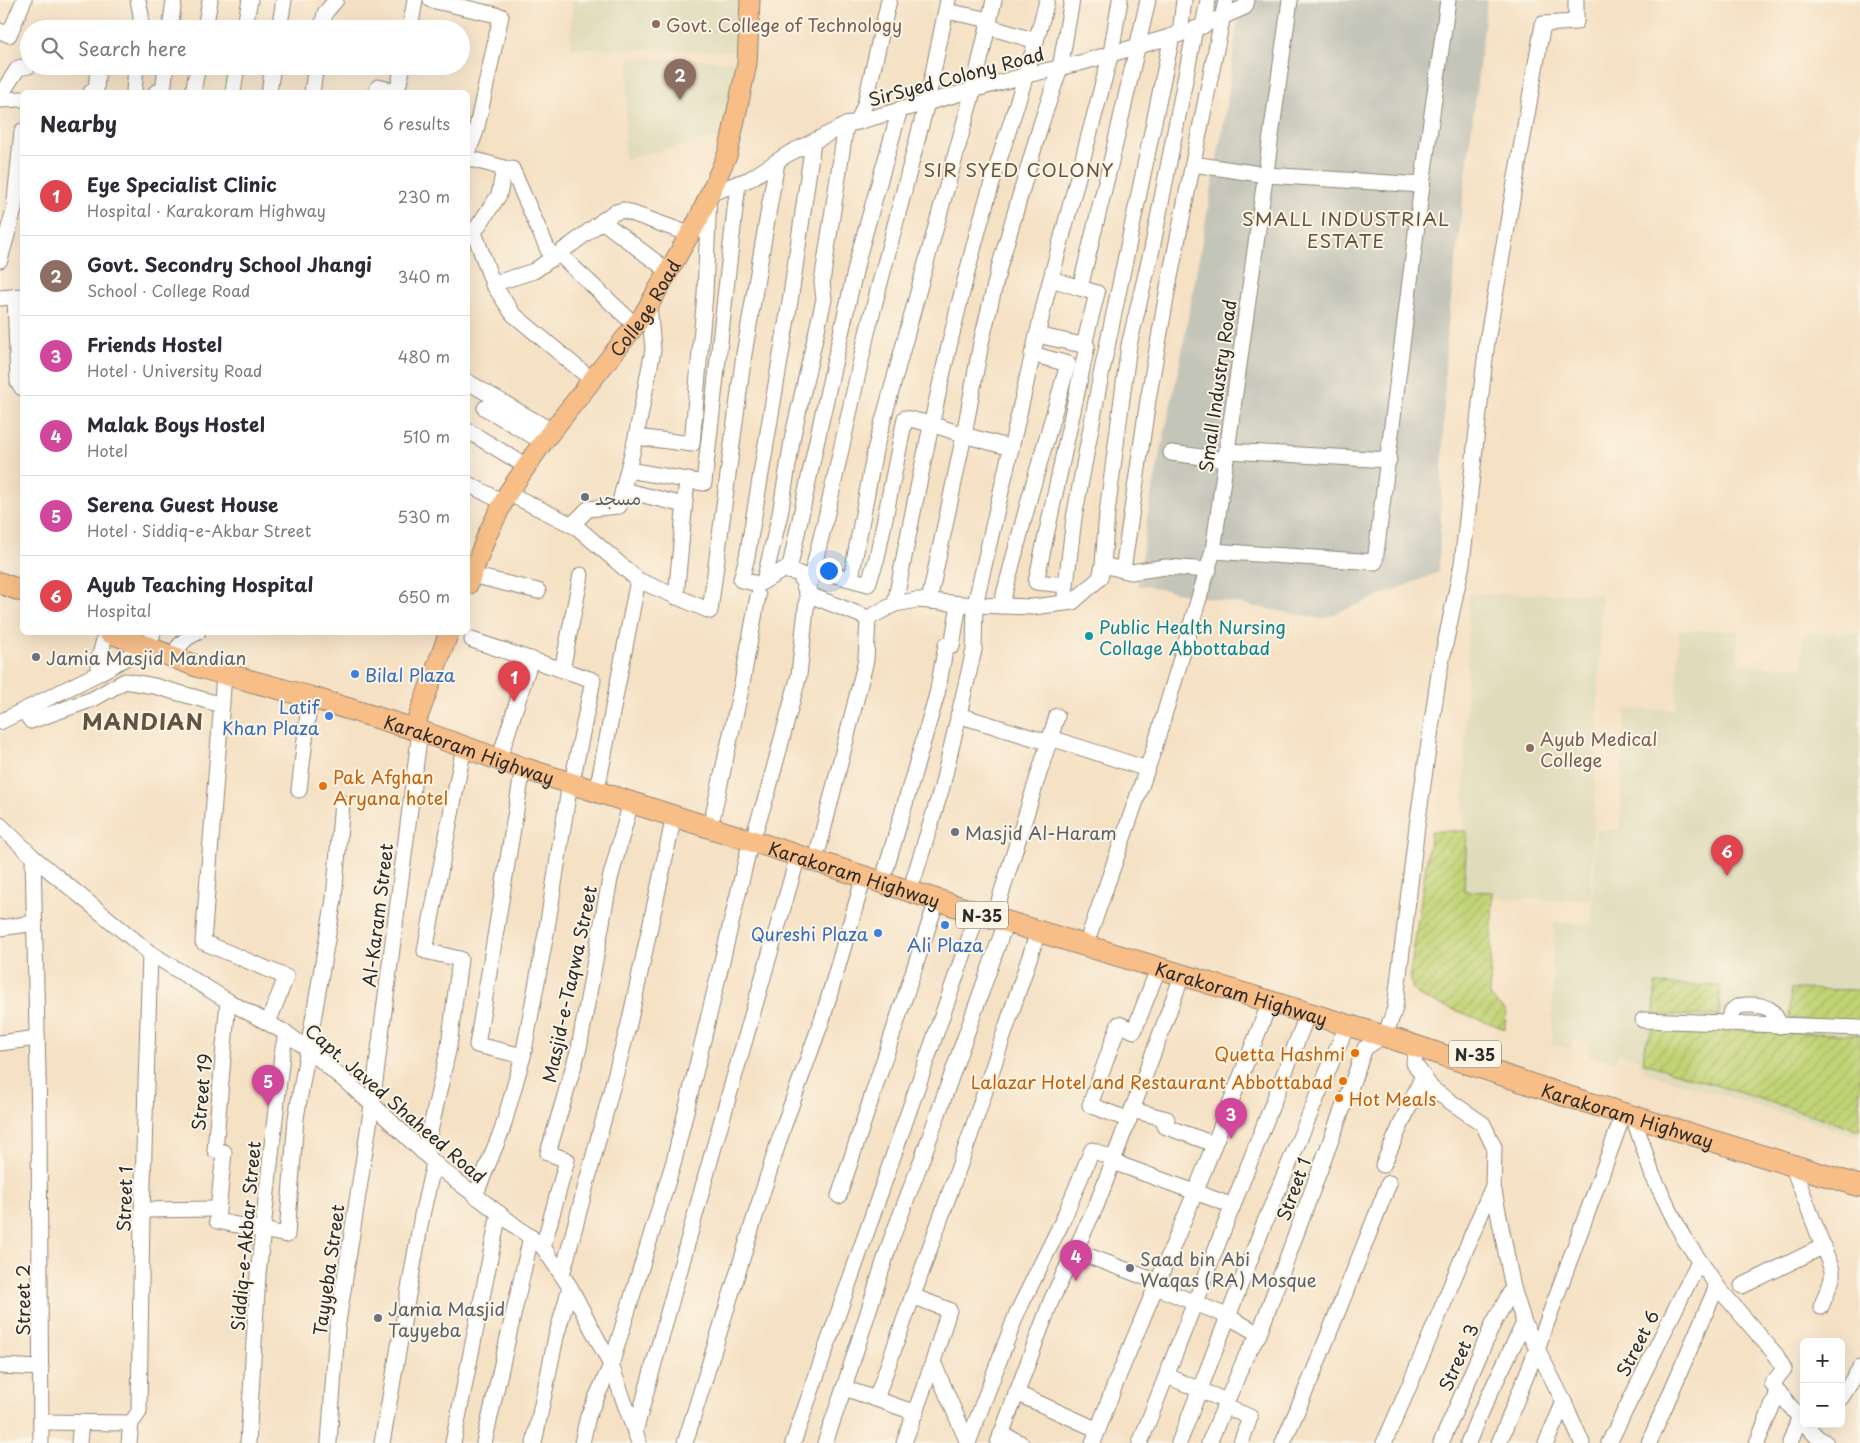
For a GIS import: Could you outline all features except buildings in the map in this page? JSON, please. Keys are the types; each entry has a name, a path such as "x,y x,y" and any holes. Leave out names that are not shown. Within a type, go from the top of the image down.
{"highway":[{"path":"0,583 20,590"},
{"path":"0,594 20,601"},
{"name":"Karakoram Highway","path":"128,635 150,638 178,646 204,657 419,726 464,746 523,768 572,778 600,780 713,815 798,856 936,900 978,913 1002,913 1038,932 1088,940 1158,969 1347,1025 1386,1030 1416,1047 1628,1115 1860,1186"},
{"name":"Karakoram Highway","path":"150,638 224,675 503,747 631,802 674,816 819,847 914,878 1002,913 1860,1174"}],"main road":[{"name":"College Road","path":"470,578 487,535 506,497 548,436 635,325 689,234 709,194 728,153 747,64 750,0"},
{"path":"419,726 448,635"}],"street":[{"path":"0,31 9,34 24,0"},
{"path":"138,0 141,20"},
{"path":"171,20 174,0"},
{"path":"207,20 210,0"},
{"path":"246,20 250,0"},
{"path":"281,20 284,0"},
{"path":"324,20 325,13 336,0"},
{"path":"412,20 415,0"},
{"path":"433,0 493,6 501,18 472,130"},
{"path":"764,581 780,514 793,434 824,299 822,282 852,123 865,104 889,0"},
{"path":"851,578 875,450 973,91 994,0"},
{"path":"895,604 941,374 975,240 1027,75 1047,0"},
{"path":"928,601 964,434 981,343 999,268 1041,124 1060,68 1072,0"},
{"path":"914,878 942,788 974,650 975,605 1032,354 1111,54 1120,0"},
{"path":"1080,288 1148,0"},
{"path":"1065,603 1074,518 1081,481 1184,0"},
{"path":"813,142 791,295 741,580 759,584 783,570 800,574 807,594 868,618 895,604 917,600 1033,607 1073,602 1100,578 1103,565 1106,513 1129,345 1152,249 1199,27 1208,0"},
{"path":"1123,570 1148,400 1168,287 1226,0"},
{"name":"SirSyed Colony Road","path":"709,194 750,178 813,142 852,123 1176,35 1223,18 1245,7 1247,0"},
{"name":"Small Industry Road","path":"1088,940 1147,769 1209,570 1290,0"},
{"path":"1213,551 1375,562 1422,185 1448,0"},
{"path":"1386,1030 1395,1008 1417,826 1439,674 1462,564 1487,341 1543,24 1576,22 1576,0"},
{"path":"582,1443 588,1416 611,1365 674,1161 753,834 768,791 799,675 807,594 867,333 927,102 947,6 1036,41"},
{"path":"20,68 0,98 20,99"},
{"path":"96,90 97,75"},
{"path":"134,90 135,75"},
{"path":"164,90 165,75"},
{"path":"193,90 196,75"},
{"path":"233,90 236,75"},
{"path":"269,90 272,75"},
{"path":"312,90 315,75"},
{"path":"398,90 401,75"},
{"path":"377,90 378,87 390,90"},
{"path":"789,571 859,254 900,109"},
{"path":"0,260 14,210 20,151"},
{"path":"470,159 504,168 499,195 471,238 493,284 513,314 592,380"},
{"path":"470,485 506,497 578,528 638,580 710,611 744,354 777,162"},
{"path":"1193,164 1266,175 1422,185"},
{"path":"512,169 556,256 635,325"},
{"path":"628,470 704,483 738,183"},
{"path":"636,437 692,444 705,294 709,194"},
{"path":"493,284 534,272 613,213 624,210 689,234"},
{"path":"602,221 668,270"},
{"path":"1051,279 1097,293 1084,345"},
{"path":"12,297 18,382 20,385"},
{"path":"572,525 588,509 619,506 636,437 652,350 649,304"},
{"path":"1037,335 1087,346 1036,582 1066,585"},
{"path":"1001,606 1048,429 1068,364 1032,354"},
{"path":"470,383 548,436"},
{"path":"485,408 548,436"},
{"path":"813,569 868,584 877,558 905,418 1011,448"},
{"path":"470,432 526,466"},
{"path":"1171,453 1389,460"},
{"path":"676,597 687,480"},
{"path":"623,490 684,505"},
{"path":"1103,565 1130,572 1166,567 1209,570"},
{"path":"562,670 581,575"},
{"path":"470,580 538,591"},
{"path":"600,780 638,580"},
{"path":"713,815 741,689 758,596"},
{"path":"886,869 936,694 946,645 952,646 959,604"},
{"path":"819,847 866,660 868,618"},
{"path":"99,673 99,658 106,635"},
{"path":"178,646 192,635"},
{"path":"0,722 99,673 136,652 150,638"},
{"path":"472,640 593,680 572,778 548,928 524,1056 502,1130 475,1196"},
{"path":"503,747 531,659"},
{"path":"224,675 203,942 286,977 268,1023"},
{"path":"24,711 31,721 93,699 125,681 154,686 222,705"},
{"path":"299,790 310,697"},
{"path":"958,715 1147,769"},
{"path":"825,1443 891,1240 922,1159 1002,913 1057,716"},
{"name":"Al-Karam Street","path":"372,1104 419,726"},
{"path":"382,1443 422,1215 449,1046 460,959 425,951 464,746"},
{"path":"523,768 477,1045 524,1056"},
{"path":"142,1210 217,1210 217,1221 287,1235 296,1118 334,899 342,802"},
{"name":"Masjid-e-Taqwa Street","path":"543,1247 568,1160 548,1153 579,1048 610,879 631,802"},
{"path":"534,1443 566,1281 629,1024 674,816"},
{"name":"Capt. Javed Shaheed Road","path":"0,825 33,857 150,953 228,1001 286,1033 309,1050 475,1196 543,1247 566,1281 611,1365 637,1438"},
{"path":"637,1438 709,1164 798,856"},
{"name":"Street 2","path":"33,857 39,1118 41,1443"},
{"path":"685,1443 784,1125 823,1017 864,877"},
{"path":"839,1196 936,900"},
{"path":"793,1443 978,913"},
{"path":"0,928 35,924"},
{"path":"876,1399 970,1136 1038,932"},
{"name":"Street 1","path":"129,1443 131,1423 139,1412 142,1210 150,953"},
{"path":"1158,969 1134,1031 1119,1024 1090,1105 1130,1115 1167,1120 1164,1126 1214,1144"},
{"path":"1021,1443 999,1438 1051,1300 1097,1204 1182,976"},
{"name":"Street 19","path":"217,1210 224,1152 215,1150 228,1001"},
{"path":"1016,1393 1096,1436 1270,1002"},
{"path":"1140,1443 1308,1012"},
{"path":"1643,1020 1860,1028"},
{"path":"1179,1443 1201,1390 1227,1316 1316,1095 1347,1025"},
{"name":"Street 1","path":"1210,1443 1246,1356 1260,1334 1365,1048 1386,1030"},
{"name":"Siddiq-e-Akbar Street","path":"248,1443 258,1275 282,1054 286,1033"},
{"path":"0,1043 37,1038"},
{"path":"1416,1047 1414,1063 1432,1089 1483,1124 1494,1147 1493,1186 1513,1288 1524,1324 1564,1402 1582,1443"},
{"path":"1383,1164 1423,1075"},
{"name":"Tayyeba Street","path":"329,1443 337,1329 372,1104"},
{"path":"1628,1115 1652,1174 1683,1237 1717,1286 1776,1355 1784,1369 1772,1384 1800,1418"},
{"path":"1499,1443 1628,1115"},
{"path":"968,1443 1017,1314 1062,1222 1092,1150 1195,1193 1233,1206"},
{"path":"1792,1166 1830,1262 1832,1278 1821,1307"},
{"path":"1283,1443 1312,1376 1389,1183"},
{"path":"1384,1443 1407,1393 1458,1265 1493,1186"},
{"path":"454,1443 499,1213"},
{"path":"484,1443 531,1237"},
{"path":"1742,1286 1824,1246"},
{"path":"1075,1251 1157,1285 1195,1304 1227,1316 1260,1334"},
{"name":"Street 6","path":"1609,1443 1699,1261"},
{"path":"1649,1443 1717,1286"},
{"name":"Street 3","path":"1441,1443 1493,1324 1513,1288"},
{"path":"904,1443 916,1413 950,1310 912,1296"},
{"path":"1468,1443 1478,1418 1524,1324"},
{"path":"933,1362 968,1443"},
{"path":"0,1366 41,1368"},
{"path":"1845,1392 1860,1368"},
{"path":"1167,1376 1201,1390 1250,1417 1241,1443"},
{"path":"844,1388 916,1413"},
{"path":"1757,1443 1778,1392"},
{"path":"1546,1443 1564,1402"},
{"path":"41,1422 131,1423"},
{"path":"79,1443 81,1422"},
{"path":"1790,1443 1800,1427"},
{"path":"1809,1428 1821,1440"}],"shaded area":[{"name":"Govt. College of Technology","path":"572,0 742,0 742,52 570,48"},
{"path":"1241,0 1487,0 1446,342 1439,572 1322,619 1138,585 1148,511 1180,362 1225,115"},
{"path":"629,58 738,61 725,141 711,139 624,159"},
{"name":"Ayub Medical College","path":"1469,594 1602,594 1591,899 1551,900 1461,896"},
{"path":"1679,630 1738,631 1738,665 1802,667 1804,633 1860,633 1860,1134 1855,1135 1648,1073 1641,1067 1639,1059 1619,1054 1614,1062 1589,1055 1587,1042 1582,1040 1576,1039 1569,1049 1552,1044 1554,923 1591,923 1596,829 1620,829 1625,710 1676,709"}],"green space":[{"path":"1431,831 1467,831 1464,891 1493,892 1490,995 1497,1004 1506,1010 1505,1029 1420,997 1412,988 1410,974"},
{"path":"1655,984 1720,986 1719,1016 1654,1015"},
{"path":"1791,989 1860,990 1860,1022 1789,1019"},
{"path":"1656,1027 1860,1035 1860,1130 1644,1063 1645,1044"}],"place":[{"name":"Govt. College of Technology","path":"656,24"},
{"name":"Govt. Secondry School Jhangi","path":"680,100"},
{"name":"مسجد","path":"585,497"},
{"name":"Public Health Nursing Collage Abbottabad","path":"1089,636"},
{"name":"Jamia Masjid Mandian","path":"36,657"},
{"name":"Bilal Plaza","path":"355,674"},
{"name":"Eye Specialist Clinic","path":"514,702"},
{"name":"Latif Khan Plaza","path":"329,716"},
{"name":"Ayub Medical College","path":"1530,748"},
{"name":"Pak Afghan Aryana hotel","path":"323,786"},
{"name":"Masjid Al-Haram","path":"955,832"},
{"name":"Ayub Teaching Hospital","path":"1727,876"},
{"name":"Ali Plaza","path":"945,925"},
{"name":"Qureshi Plaza","path":"878,933"},
{"name":"Quetta Hashmi","path":"1355,1053"},
{"name":"Lalazar Hotel and Restaurant Abbottabad","path":"1343,1081"},
{"name":"Hot Meals","path":"1339,1098"},
{"name":"Serena Guest House","path":"268,1106"},
{"name":"Friends Hostel","path":"1231,1139"},
{"name":"Saad bin Abi Waqas (RA) Mosque","path":"1130,1268"},
{"name":"Malak Boys Hostel","path":"1076,1281"},
{"name":"Jamia Masjid Tayyeba","path":"378,1318"}],"district":[{"name":"SIR SYED COLONY","path":"1019,169"},
{"name":"SMALL INDUSTRIAL ESTATE","path":"1346,229"},
{"name":"MANDIAN","path":"143,720"}]}
